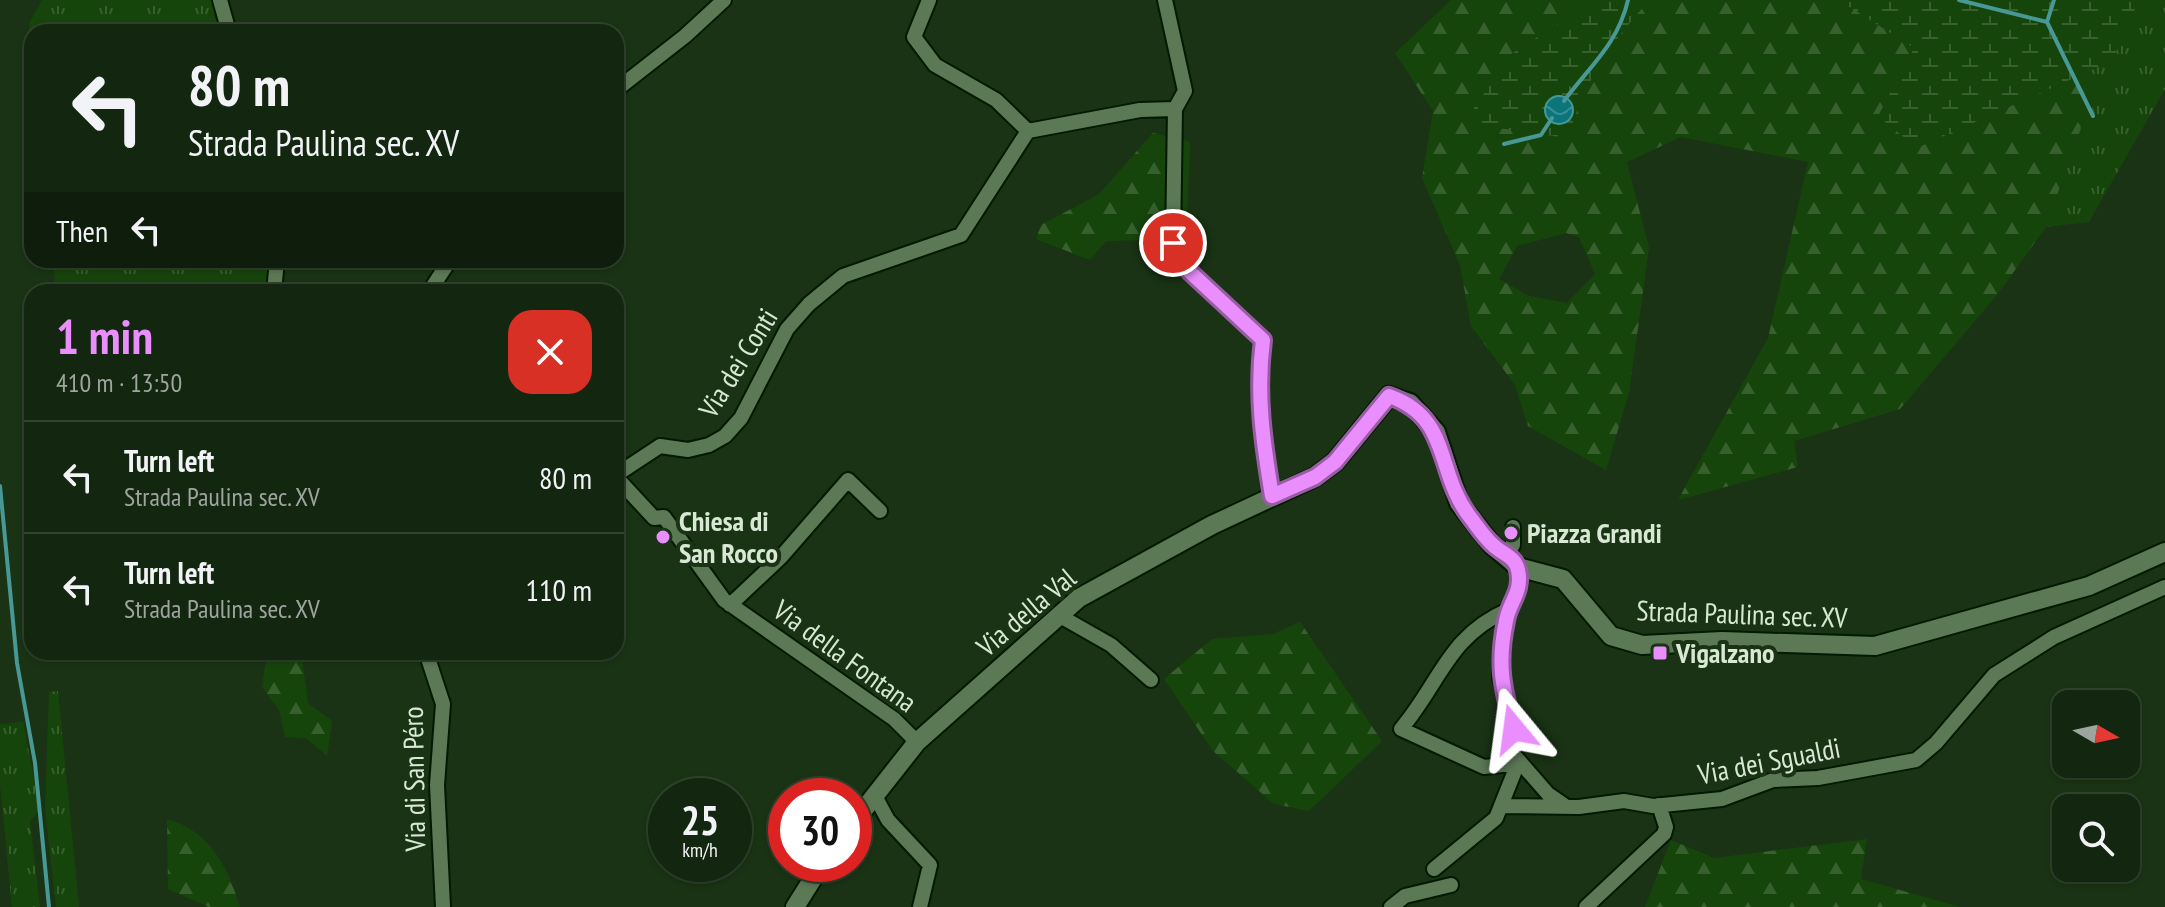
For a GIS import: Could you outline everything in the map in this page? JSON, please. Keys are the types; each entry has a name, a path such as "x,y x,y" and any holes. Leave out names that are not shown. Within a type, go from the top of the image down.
{"street":[{"path":"220,0 227,24"},
{"path":"624,83 724,0"},
{"path":"929,0 914,37 935,65 996,100 1028,131 1125,112 1175,109"},
{"path":"1165,0 1185,91 1175,109 1173,243 1190,272 1263,340 1258,378 1260,425 1272,496"},
{"name":"Via dei Conti","path":"624,471 660,446 688,450 709,445 725,436 741,418 787,329 809,304 843,276 961,235 1028,131"},
{"name":"Strada Paulina sec. XV","path":"1272,496 1315,477 1335,462 1389,396 1410,403 1436,432 1459,503 1492,545 1512,561 1563,579 1611,636 1642,645 1722,641 1875,646 2089,586 2165,552"},
{"path":"730,605 781,557 848,480 880,511"},
{"name":"Via della Fontana","path":"624,486 646,514 654,518 664,517 679,541 730,605 894,719 917,742"},
{"name":"Via della Val","path":"872,800 917,742 1079,598 1272,496"},
{"path":"1513,527 1512,561 1517,599 1508,610 1485,620 1464,637 1401,729 1484,767 1513,759"},
{"name":"Via dei Sgualdi","path":"1501,806 1579,807 1624,801 1659,805 1722,799 1773,780 1818,778 1916,760 1936,743 1994,675 2054,637 2165,587"},
{"path":"1434,869 1486,829 1501,806 1514,773 1514,729 1500,678 1508,610"},
{"path":"1060,616 1111,645 1151,680"},
{"name":"Via di San Péro","path":"429,660 443,704 437,785 443,907"},
{"path":"1513,759 1548,794 1565,805"},
{"path":"875,796 888,820 930,865 920,907"},
{"path":"1586,907 1664,834 1666,827 1659,805"},
{"path":"795,907 811,882"},
{"path":"1391,907 1405,896 1451,885"}],"green space":[{"path":"42,0 215,0 223,24 29,24"},
{"path":"1451,0 1944,0 1963,7 2094,89 2046,227 1997,295 1900,409 1794,441 1798,467 1678,500 1768,338 1808,162 1681,137 1627,162 1649,248 1629,393 1606,470 1528,426 1515,385 1471,326 1460,265 1422,178 1433,111 1395,53","holes":["1566,233 1579,237 1595,274 1567,303 1529,296 1499,279 1517,246"]},
{"path":"1596,0 1650,0 1600,64 1582,99 1568,138 1464,123 1511,54"},
{"path":"1839,0 2139,0 2112,61 1917,148 1878,116 1914,48"},
{"path":"1944,0 2165,0 2165,89 2089,222 2046,227 2094,89"},
{"path":"1153,133 1190,142 1186,239 1106,241 1090,260 1036,239 1041,225 1099,194"},
{"path":"54,268 273,268 272,284 55,284"},
{"path":"1300,622 1382,741 1309,811 1274,804 1213,751 1164,679 1212,639 1273,634"},
{"path":"266,660 302,660 308,703 332,721 327,756 306,738 285,737 279,710 262,687"},
{"path":"58,691 79,907 56,907 45,809 49,692"},
{"path":"23,722 40,809 30,822 40,907 12,907 0,784 0,724"},
{"path":"167,819 195,832 215,852 230,878 240,907 209,907 168,889"},
{"path":"1867,839 1861,879 1960,907 1645,907 1671,840 1714,858"}],"water":[{"path":"1559,96 1569,100 1573,110 1569,120 1559,124 1549,120 1545,110 1549,100"}],"waterway":[{"path":"1564,101 1610,42 1628,0"},
{"path":"1959,0 2047,22"},
{"path":"2054,0 2047,22 2093,116"},
{"path":"1504,144 1541,135 1552,118"},
{"path":"0,486 17,663 35,763 49,907"}],"place":[{"name":"Piazza Grandi","path":"1511,533"},
{"name":"Chiesa di San Rocco","path":"663,537"},
{"name":"Vigalzano","path":"1660,653"}],"route":[{"path":"1173,243 1190,272 1215,299 1263,340 1258,378 1260,425 1272,496 1315,477 1335,462 1389,396 1410,403 1436,432 1459,503 1492,545 1511,557 1518,567 1520,584 1517,599 1508,610 1500,659 1500,678 1514,729"}]}
